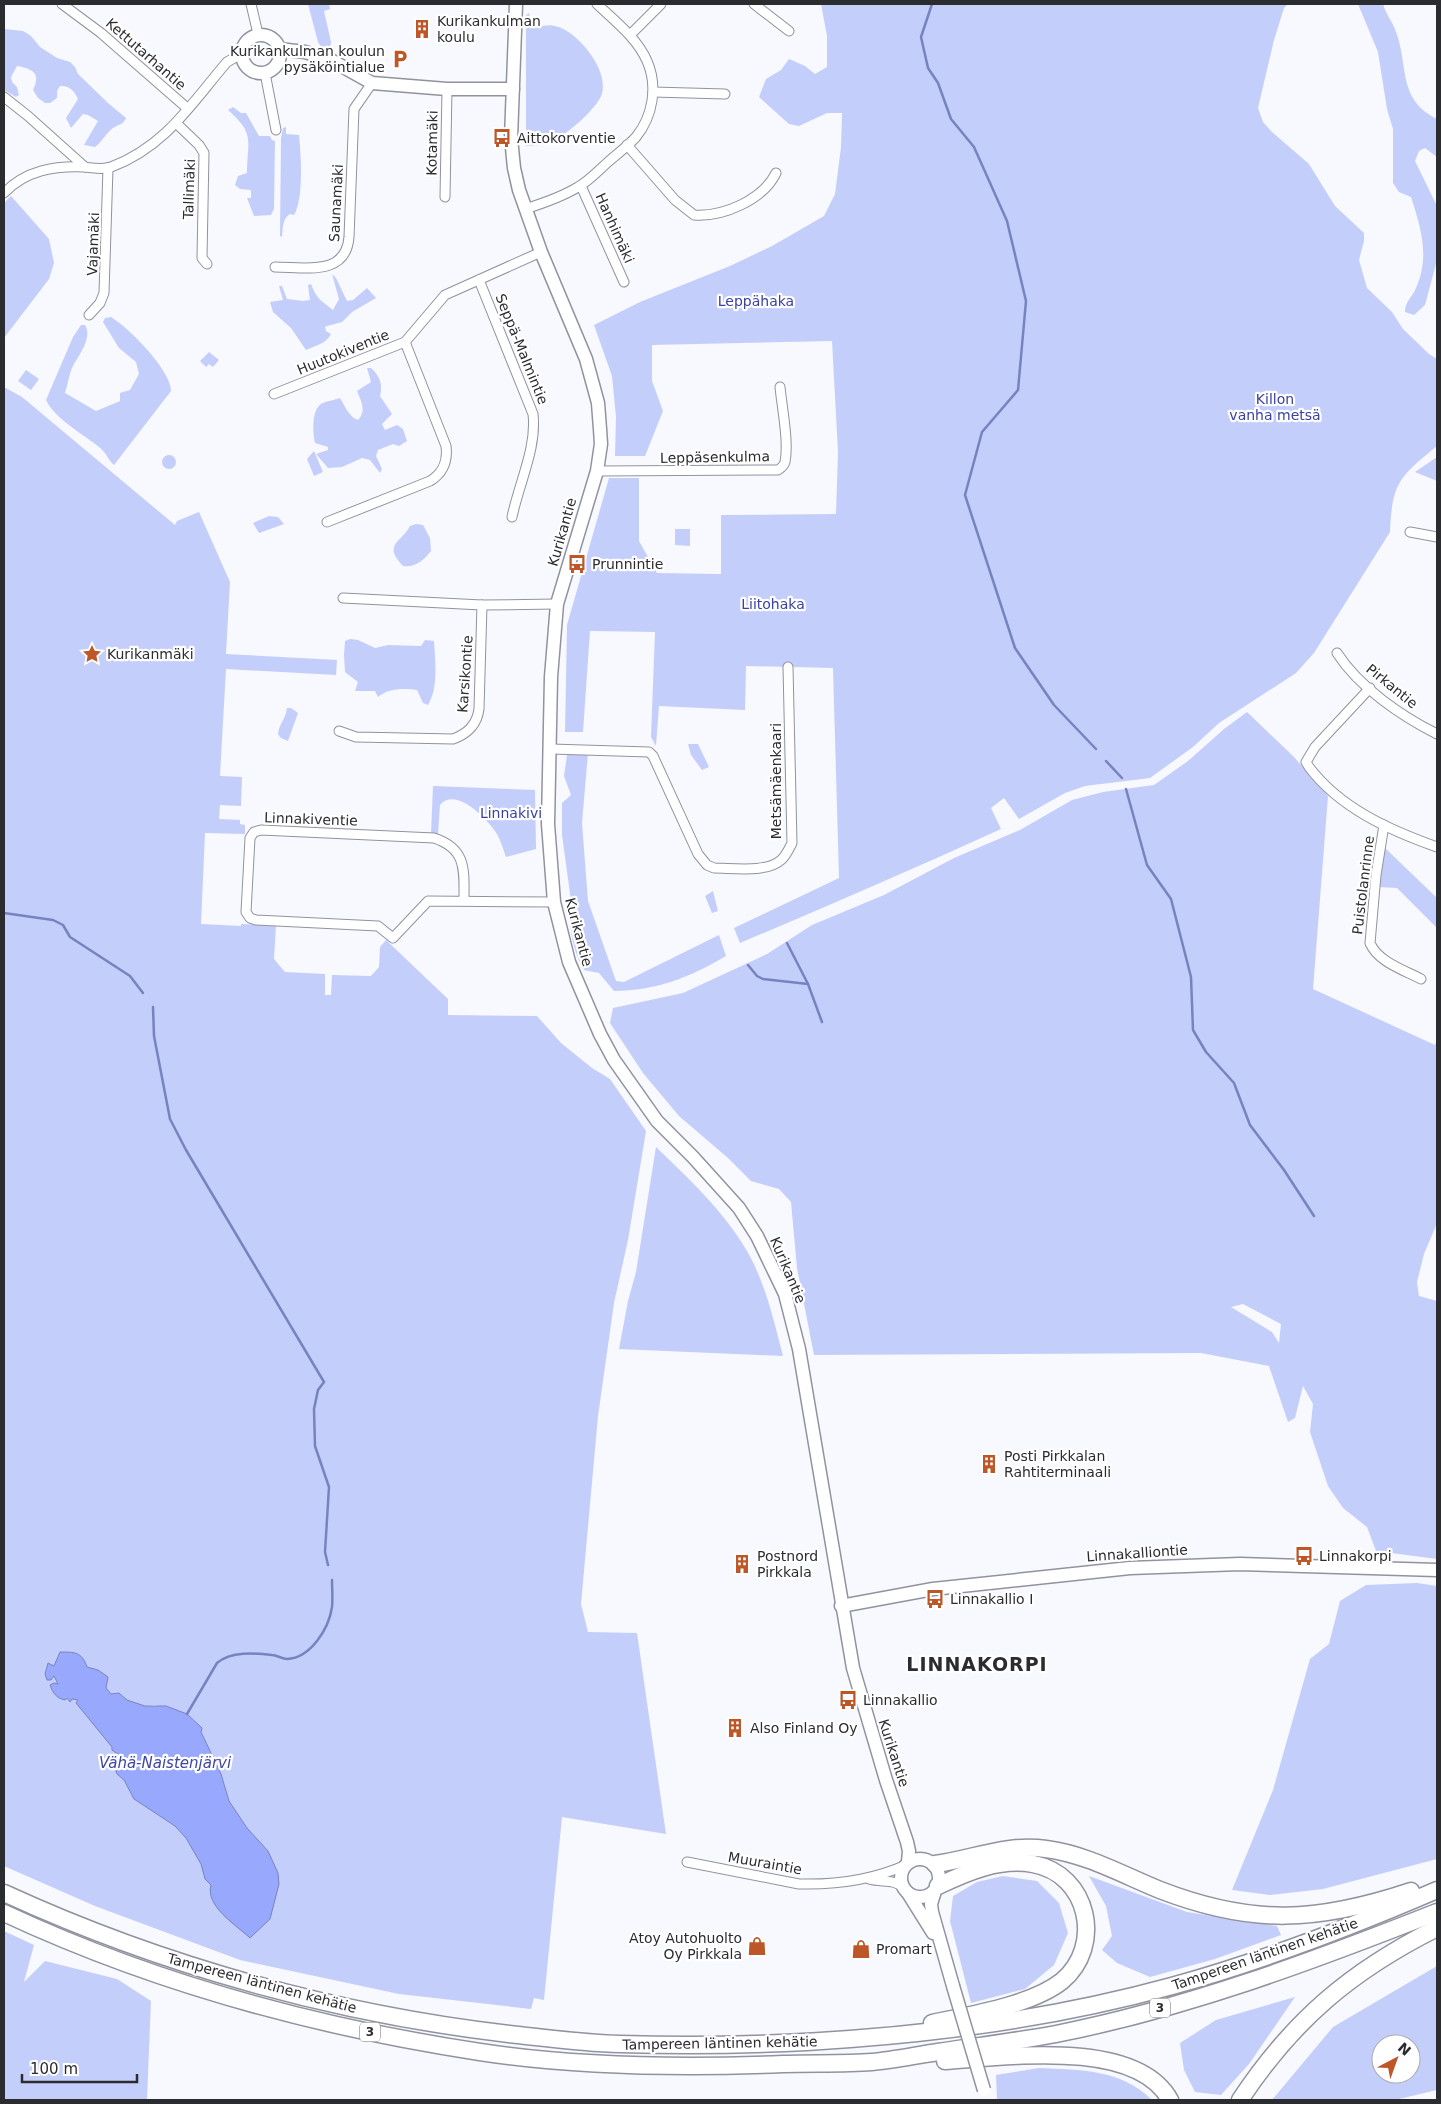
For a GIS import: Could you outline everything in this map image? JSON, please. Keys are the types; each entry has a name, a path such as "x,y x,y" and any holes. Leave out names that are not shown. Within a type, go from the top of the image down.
{"highway":[{"path":"932,1862 1008,1848 1046,1848 1084,1858 1159,1889 1205,1905 1240,1913 1282,1916 1344,1910 1437,1885"},
{"path":"881,2037 922,2025 976,2014 1038,1994 1061,1982 1068,1975 1078,1961 1086,1944 1087,1924 1079,1896 1060,1875 1043,1866 1021,1862 974,1870 936,1889"},
{"name":"Tampereen läntinen kehätie","path":"4,1893 59,1917 145,1950 224,1975 318,2000 399,2018 470,2030 557,2040 618,2044 756,2044 927,2034 996,2024 1064,2011 1156,1990 1257,1960 1376,1917 1437,1890"},
{"name":"Tampereen läntinen kehätie","path":"4,1913 138,1967 246,2002 326,2022 473,2051 573,2061 671,2066 872,2062 1057,2033 1142,2013 1261,1978 1319,1958 1437,1912"},
{"path":"1240,2100 1277,2048 1326,1999 1368,1968 1437,1928"},
{"path":"872,2062 917,2063 1016,2056 1087,2057 1116,2062 1142,2072 1160,2085 1170,2100"}],"main road":[{"name":"Kurikantie","path":"516,4 512,152 516,179 525,209 586,359 594,388 601,444 597,471 556,604 551,677 548,824 554,902 569,962 600,1034 614,1060 657,1121 693,1157 739,1208 757,1236 785,1294 799,1349 841,1606 861,1698 910,1851 907,1864"},
{"path":"258,34 272,38 279,49 278,62 265,73 250,70 245,65 241,54 245,42 258,34"},
{"path":"279,49 304,52 329,59 372,83 447,89 513,89"},
{"name":"Linnakalliontie","path":"841,1606 933,1589 1130,1568 1240,1564 1437,1570"},
{"name":"Kurikantie","path":"897,1811 917,1845 932,1862"},
{"path":"940,1945 906,1891 901,1876 907,1864 920,1858 932,1862 940,1876 931,1904 932,1912 985,2095"},
{"path":"906,1891 919,1898 930,1895 936,1889"}],"street":[{"name":"Kettutarhantie","path":"62,4 100,33 187,108"},
{"path":"251,4 258,34"},
{"path":"525,209 554,200 581,186 636,137 649,115 653,80 648,62 640,47 630,35 597,4"},
{"path":"630,35 661,4"},
{"path":"754,4 789,31"},
{"path":"4,193 20,179 44,170 62,166 108,168 152,145 176,123 227,62 241,54"},
{"path":"265,73 276,130"},
{"name":"Saunamäki","path":"275,267 323,268 338,261 347,250 350,237 354,109 372,83"},
{"name":"Kotamäki","path":"445,197 447,89"},
{"path":"653,92 726,94"},
{"path":"4,97 28,116 84,168"},
{"name":"Tallimäki","path":"176,123 204,152 202,258 207,264"},
{"path":"627,145 675,200 694,215 702,216 717,213 756,197 769,185 776,173"},
{"name":"Vajamäki","path":"88,315 100,303 104,292 108,168"},
{"name":"Hanhimäki","path":"581,186 624,282"},
{"name":"Huutokiventie","path":"274,394 405,342 445,295 542,252"},
{"name":"Seppä-Malmintie","path":"479,280 533,414 532,444 512,517"},
{"path":"327,522 430,482 441,472 444,466 447,459 446,446 405,342"},
{"name":"Leppäsenkulma","path":"597,471 778,470 785,462 780,387"},
{"path":"1410,532 1437,537"},
{"path":"343,598 482,605 556,604"},
{"name":"Karsikontie","path":"339,730 356,736 400,738 453,738 466,733 475,721 479,709 482,605"},
{"name":"Pirkantie","path":"1337,653 1341,660 1397,711 1437,734"},
{"name":"Metsämäenkaari","path":"551,749 649,752 653,756 698,854 707,865 714,868 768,868 782,859 792,843 788,667"},
{"path":"1370,688 1315,747 1306,762 1313,772 1336,794 1364,815 1437,847"},
{"name":"Puistolanrinne","path":"1384,825 1376,875 1370,943 1373,951 1382,958 1421,979"},
{"name":"Linnakiventie","path":"464,900 464,866 458,851 448,842 434,838 261,830 254,832 250,838 246,912 250,918 256,920 378,926 393,938 428,901 554,902"},
{"name":"Muuraintie","path":"687,1862 799,1884 869,1879 907,1864"},
{"name":"Muuraintie","path":"869,1879 898,1883 906,1891"}],"green space":[{"path":"308,4 329,4 330,9 324,11 331,42 330,50 321,47 318,42"},
{"path":"821,4 1288,4 1284,8 1274,40 1258,108 1263,122 1309,164 1335,206 1364,233 1359,260 1367,288 1392,312 1403,329 1429,354 1437,359 1437,446 1414,466 1400,482 1393,502 1390,532 1314,653 1296,673 1219,723 1193,747 1150,778 1085,786 1065,793 1019,819 1004,798 991,808 1001,829 740,943 734,928 839,878 833,668 746,666 745,710 659,706 656,746 651,737 655,632 590,631 583,732 565,732 567,625 609,478 639,478 639,541 657,573 721,574 721,515 836,514 838,452 832,341 652,345 652,381 663,411 645,456 615,456 616,417 612,376 594,325 640,302 730,266 772,246 824,216 835,194 841,147 842,113 827,113 799,126 789,124 759,97 766,79 781,70 789,59 805,66 815,74 827,67 827,36"},
{"path":"1358,4 1383,4 1400,45 1406,81 1410,92 1424,111 1437,119 1437,157 1425,148 1419,151 1415,161 1437,206 1437,260 1425,305 1414,315 1405,312 1405,308 1416,288 1423,265 1421,231 1411,197 1399,192 1393,183 1393,129 1387,109 1378,52"},
{"path":"529,13 532,28 546,25 555,26 564,29 582,43 596,63 603,84 599,100 587,115 571,129 549,143 526,146 526,15"},
{"path":"4,29 23,31 31,36 40,47 57,58 70,62 78,74 126,118 124,122 113,128 95,147 84,145 98,121 83,114 71,128 66,118 78,99 71,89 66,86 60,86 57,91 57,98 50,103 45,103 38,98 33,90 36,80 34,73 17,66 11,77 19,95 16,97 4,90"},
{"path":"233,107 241,113 246,113 259,136 270,136 275,141 274,209 271,215 254,216 247,198 251,198 251,190 240,189 235,185 238,176 247,173 248,138 243,126 228,110"},
{"path":"286,127 286,134 299,135 301,188 294,215 290,214 283,224 282,237 280,236 281,138 283,128"},
{"path":"11,196 49,239 54,263 49,279 4,338 4,203"},
{"path":"332,274 336,278 347,301 353,300 367,288 376,298 352,312 342,322 325,327 326,331 331,334 327,340 306,350 291,328 273,312 270,302 283,300 279,286 282,286 287,299 310,300 308,285 311,284 317,297 333,310 339,299"},
{"path":"111,317 128,330 157,361 169,382 171,391 114,465 101,449 56,414 46,400 73,337 81,325 85,325 87,330 86,340 72,369 65,393 96,411 120,401 120,393 130,390 139,374 136,362 119,348 103,322 105,318"},
{"path":"209,352 219,360 213,367 209,364 206,367 200,361"},
{"path":"367,368 371,368 379,377 381,384 380,396 392,414 382,424 385,430 397,425 403,429 407,441 399,446 393,444 378,450 376,456 382,469 380,473 370,460 362,458 342,467 328,468 316,454 328,450 328,447 315,443 314,417 321,404 340,398 350,414 358,420 363,410 357,391 371,382"},
{"path":"26,370 39,379 31,390 18,381"},
{"path":"4,387 22,397 175,525 177,521 199,512 230,582 226,654 337,660 336,675 226,669 220,776 242,777 241,806 220,805 219,819 240,820 240,824 245,825 245,834 205,833 201,924 276,925 274,959 285,972 325,974 325,995 331,995 332,975 371,976 379,967 380,947 386,940 448,999 448,1015 537,1016 561,1043 592,1068 610,1079 646,1131 628,1240 614,1303 598,1416 581,1604 588,1632 637,1633 666,1834 562,1817 544,2000 534,1998 531,2009 399,1994 240,1960 95,1906 4,1866","holes":["83,1658 87,1667 98,1670 106,1688 111,1694 119,1693 127,1700 146,1706 155,1705 187,1714 202,1728 201,1732 221,1774 229,1801 247,1828 268,1851 278,1873 205,1879 201,1864 186,1838 175,1826 134,1799 124,1780 120,1755 78,1700 66,1695 54,1676 51,1680 47,1680 45,1674 54,1667"]},
{"path":"314,451 323,472 314,476 307,459"},
{"path":"169,455 174,457 176,462 174,467 169,469 164,467 162,462 164,457"},
{"path":"1437,457 1437,481 1415,472"},
{"path":"269,516 278,517 284,524 259,533 253,523"},
{"path":"416,524 423,525 430,538 431,551 419,563 403,566 394,553 394,548 410,526"},
{"path":"675,529 690,529 690,546 675,545"},
{"path":"350,639 358,640 375,648 388,645 421,646 425,640 434,641 435,682 428,705 423,703 417,690 396,689 378,697 375,691 355,691 358,682 345,672 345,641"},
{"path":"287,708 291,708 298,713 288,741 281,738 278,734"},
{"path":"1247,712 1294,757 1328,796 1313,989 1435,1045 1437,1039 1437,1223 1424,1254 1417,1282 1419,1296 1437,1301 1437,1559 1376,1551 1367,1527 1343,1508 1328,1486 1310,1432 1313,1404 1303,1386 1295,1418 1288,1422 1269,1366 1201,1353 814,1355 797,1268 791,1202 779,1189 751,1181 728,1158 679,1116 643,1073 610,1023 613,1008 683,993 767,954 812,925 884,895 954,858 1020,830 1072,800 1103,792 1154,785 1188,761 1224,729","holes":["1243,1304 1281,1324 1279,1343 1272,1332 1231,1307"]},
{"path":"688,744 698,744 709,767 702,770 691,755"},
{"path":"588,753 582,823 588,901 616,981 624,982 719,935 726,956 672,981 629,990 614,991 599,973 584,970 574,948 571,931 572,908 562,835 562,803 571,795 564,776 567,755"},
{"name":"Linnakivi","path":"433,786 535,790 536,849 506,857 497,834 487,821 471,807 463,802 454,800 447,800 440,805 438,834 431,833"},
{"path":"1385,848 1437,898 1437,928 1397,888 1379,887"},
{"path":"713,891 718,911 712,913 705,896"},
{"path":"656,1147 693,1183 738,1236 753,1263 764,1289 783,1356 619,1349 628,1301 636,1272"},
{"path":"1417,1583 1437,1586 1437,1859 1323,1889 1270,1895 1232,1890 1273,1790 1310,1659 1329,1644 1340,1601 1366,1585"},
{"path":"1003,1876 1037,1881 1059,1903 1068,1933 1054,1965 1025,1989 971,2003 950,1921 953,1896 977,1882"},
{"path":"1089,1876 1187,1912 1277,1926 1281,1935 1215,1959 1150,1977 1117,1963 1102,1950 1112,1936 1106,1906"},
{"path":"4,1931 34,1945 24,1982 45,1961 117,1979 151,2001 147,2100 4,2100"},
{"path":"1437,1966 1437,2090 1395,2100 1272,2100 1333,2027"},
{"path":"1295,1997 1249,2064 1221,2095 1195,2092 1184,2070 1180,2043 1216,2020"},
{"path":"1039,2068 1070,2069 1100,2073 1127,2082 1152,2100 997,2100 996,2075"}],"water":[{"name":"Vähä-Naistenjärvi","path":"60,1652 77,1654 83,1658 87,1667 98,1670 108,1677 106,1688 111,1694 119,1693 127,1700 145,1706 166,1706 187,1714 202,1728 201,1732 221,1774 229,1801 247,1828 268,1851 278,1873 279,1884 270,1919 250,1938 217,1908 210,1893 211,1885 205,1879 201,1864 186,1838 175,1826 134,1799 124,1780 117,1774 114,1765 119,1755 112,1750 112,1747 76,1703 78,1700 72,1699 70,1702 67,1698 65,1700 62,1699 54,1693 50,1685 58,1684 54,1676 51,1680 47,1680 45,1674 48,1663 54,1666"}],"waterway":[{"path":"932,4 921,37 928,68 938,83 951,119 974,147 1007,221 1026,301 1018,390 982,432 965,495 1015,648 1054,705 1096,749"},
{"path":"1106,761 1122,778"},
{"path":"1126,789 1147,865 1171,899 1191,977 1193,1030 1206,1052 1234,1083 1250,1125 1284,1170 1314,1216"},
{"path":"4,913 53,920 63,925 70,937 130,976 143,993"},
{"path":"787,943 808,984 822,1022"},
{"path":"748,965 757,976 763,979 808,984"},
{"path":"153,1007 154,1036 170,1119 186,1150 324,1382 318,1390 314,1409 315,1446 329,1487 325,1552 328,1565"},
{"path":"187,1714 217,1663 223,1659 229,1656 251,1653 274,1655 287,1659 296,1657 311,1648 323,1632 330,1615 332,1580"}],"place":[{"name":"Kurikankulman koulu","path":"422,29"},
{"name":"Kurikankulman koulun pysäköintialue","path":"400,59"},
{"name":"Aittokorventie","path":"502,138"},
{"name":"Prunnintie","path":"577,564"},
{"name":"Kurikanmäki","path":"92,654"},
{"name":"Posti Pirkkalan Rahtiterminaali","path":"989,1464"},
{"name":"Linnakorpi","path":"1304,1556"},
{"name":"Postnord Pirkkala","path":"742,1564"},
{"name":"Linnakallio I","path":"935,1599"},
{"name":"Linnakallio","path":"848,1700"},
{"name":"Also Finland Oy","path":"735,1728"},
{"name":"Atoy Autohuolto Oy Pirkkala","path":"757,1946"},
{"name":"Promart","path":"861,1949"}],"district":[{"name":"LINNAKORPI","path":"977,1664"}],"park label":[{"name":"Leppähaka","path":"756,301"},
{"name":"Killon vanha metsä","path":"1275,408"},
{"name":"Liitohaka","path":"773,604"}]}
